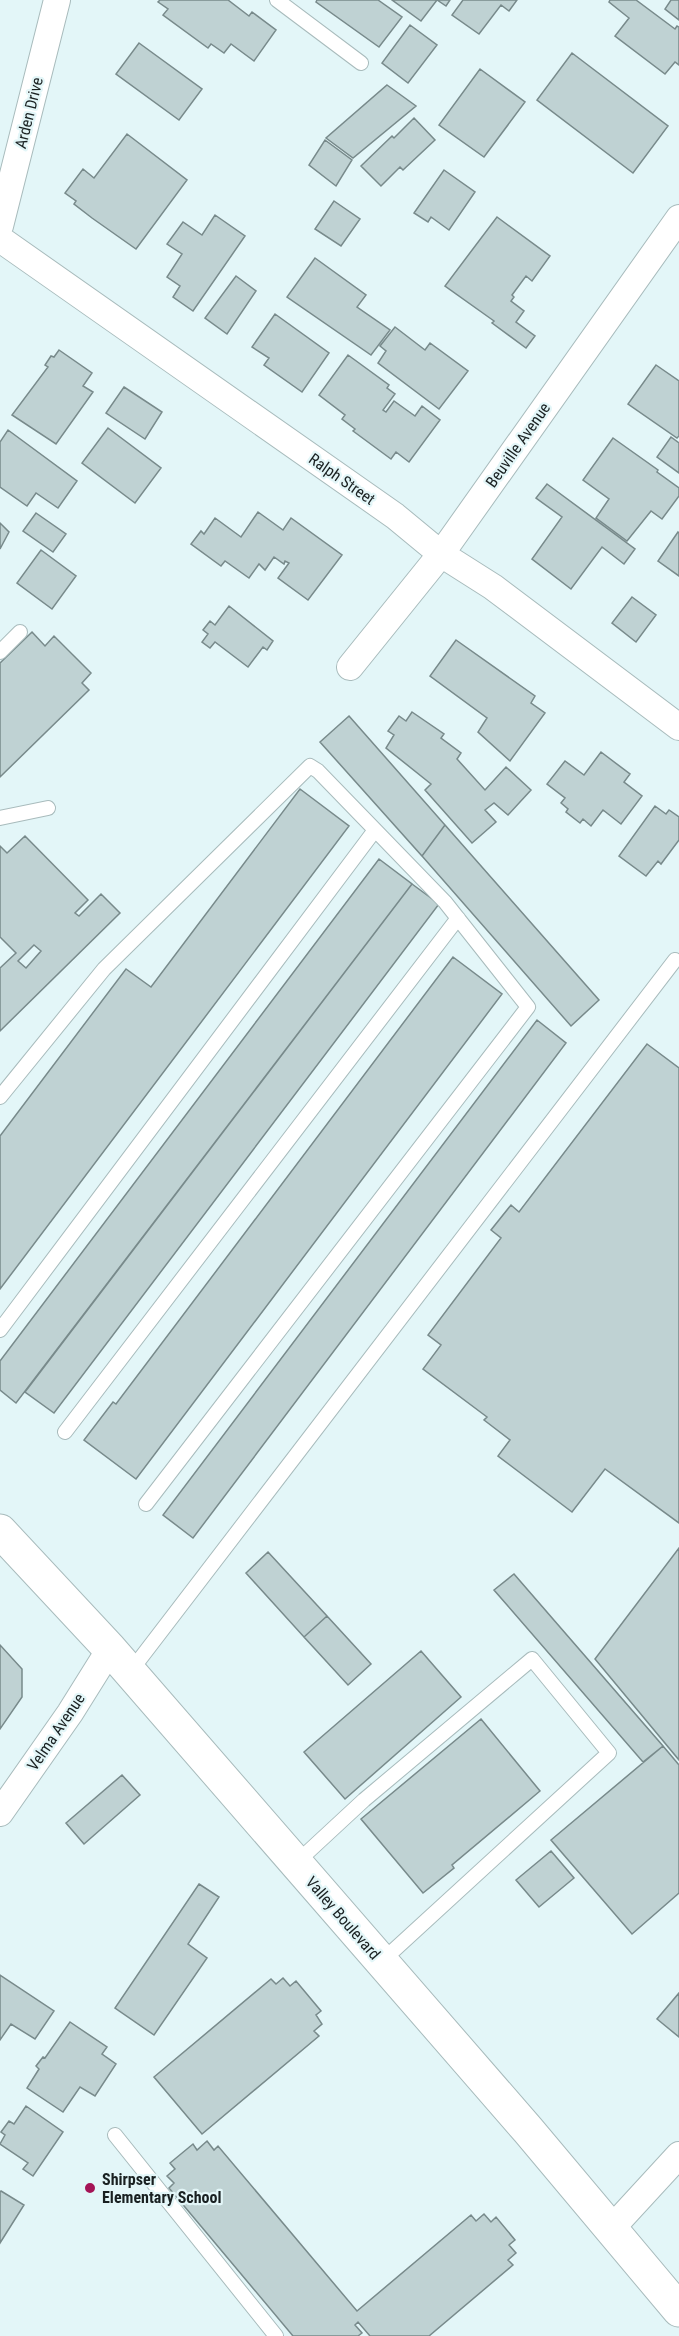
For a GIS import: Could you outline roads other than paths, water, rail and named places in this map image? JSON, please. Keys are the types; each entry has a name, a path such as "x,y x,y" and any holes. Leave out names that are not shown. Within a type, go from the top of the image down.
{"main road":[{"name":"Valley Boulevard","path":"0,1532 120,1660 679,2310"}],"street":[{"name":"Arden Drive","path":"0,226 57,0"},
{"name":"Beuville Avenue","path":"350,667 441,554 679,218"},
{"name":"Ralph Street","path":"0,238 395,516 441,554 493,587 679,727"},
{"name":"Velma Avenue","path":"0,1813 70,1713 120,1660"},
{"path":"611,2229 679,2156"}],"lane":[{"path":"277,0 361,63"},
{"path":"0,652 20,632"},
{"path":"0,1097 104,969 310,766 318,771 445,902 528,1007 146,1504"},
{"path":"0,818 48,808"},
{"path":"0,1330 375,830"},
{"path":"65,1432 458,918"},
{"path":"120,1660 675,960"},
{"path":"296,1863 364,1800 532,1659 609,1753 381,1962"},
{"path":"115,2135 276,2336"}],"place":[{"name":"Shirpser Elementary School","path":"90,2188"}]}
